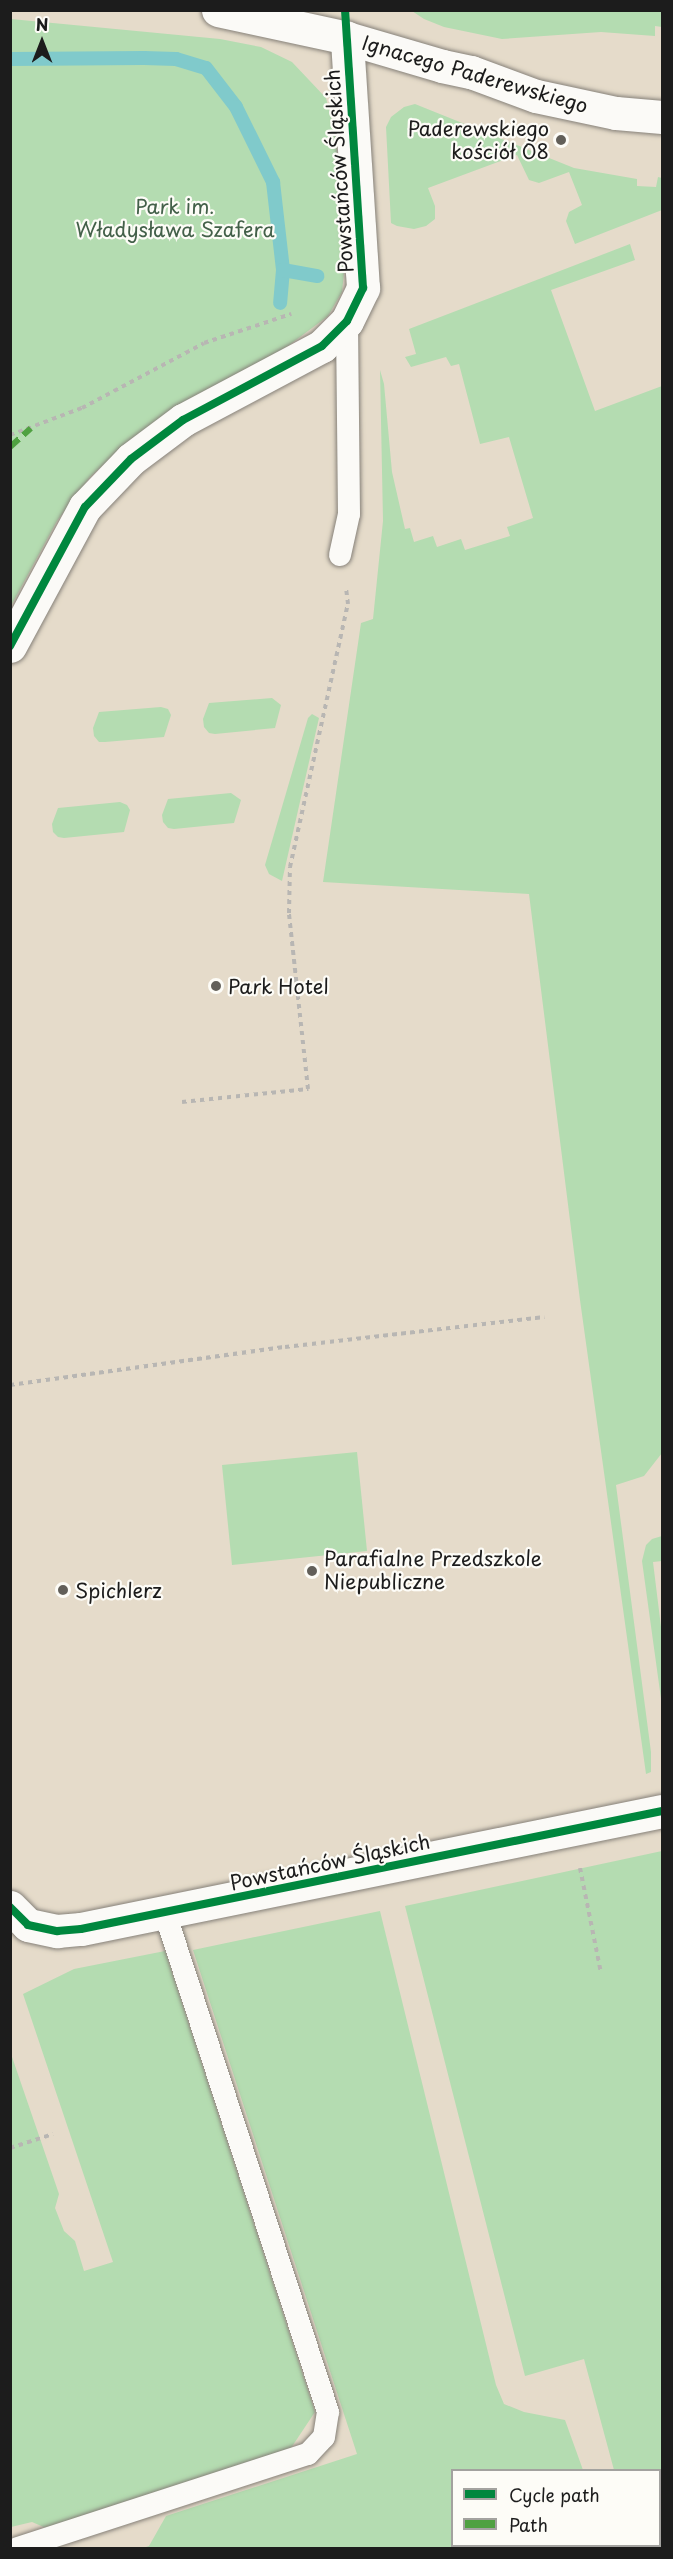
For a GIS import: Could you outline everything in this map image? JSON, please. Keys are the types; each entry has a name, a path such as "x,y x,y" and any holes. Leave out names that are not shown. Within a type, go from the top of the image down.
{"street":[{"name":"Ignacego Paderewskiego","path":"218,10 346,24 442,66 471,72 536,96 616,112 663,117"},
{"name":"Powstańców Śląskich","path":"10,646 85,507 131,459 183,420 322,346 348,321 363,288 346,24"},
{"name":"Powstańców Śląskich","path":"16,1925 57,1931 81,1929 663,1811"}],"lane":[{"path":"340,555 349,514 348,321"},
{"path":"18,2548 308,2454 324,2437 328,2412 165,1912"}],"path":[{"path":"10,435 82,408 204,343 296,312"},
{"path":"182,1102 308,1089 290,913 290,867 348,604 340,555"},
{"path":"10,1385 285,1347 544,1317"},
{"path":"572,1829 602,1973"},
{"path":"10,2148 53,2134"}],"green space":[{"path":"412,11 662,11 662,27 655,26 655,36 601,32 502,39 444,27"},
{"name":"Park im. Władysława Szafera","path":"11,19 220,39 261,47 292,62 326,98 336,135 344,273 342,292 328,316 288,346 134,437 90,477 57,521 11,606"},
{"path":"415,104 574,168 637,179 637,186 656,187 658,177 662,178 662,210 575,244 566,221 569,212 582,205 569,172 539,183 529,180 517,155 428,188 435,206 435,219 426,226 414,229 397,226 391,223 386,127 391,117 404,107"},
{"path":"630,244 635,260 551,290 595,411 662,386 662,1453 644,1476 616,1485 651,1752 651,1772 646,1774 580,1300 529,894 323,882 361,623 373,619 383,521 380,370 384,384 392,472 405,529 410,528 414,542 433,536 437,547 461,539 465,550 510,536 507,527 533,518 509,437 480,444 459,364 451,366 446,357 411,367 405,357 416,354 409,329"},
{"path":"272,698 281,705 275,728 215,734 209,733 204,727 203,719 209,703"},
{"path":"161,707 168,709 171,715 164,737 99,742 94,736 93,728 99,712"},
{"path":"312,714 319,718 282,881 269,874 265,865 308,718"},
{"path":"231,793 241,800 234,823 174,829 168,828 163,822 162,815 168,799"},
{"path":"120,802 127,805 130,810 124,832 64,838 58,837 53,832 52,824 58,808"},
{"path":"357,1452 367,1551 232,1565 222,1465"},
{"path":"662,1536 662,1561 653,1562 662,1635 662,1706 642,1561 646,1545 652,1539"},
{"path":"662,1851 662,2548 634,2547 661,2547 661,2469 614,2469 584,2359 525,2376 405,1906"},
{"path":"380,1911 496,2385 504,2404 524,2412 565,2420 583,2469 451,2469 451,2547 604,2548 143,2548 149,2546 166,2516 357,2454 193,1950"},
{"path":"165,1951 315,2412 291,2448 46,2528 32,2522 11,2527 10,2051 59,2194 55,2208 64,2231 75,2241 84,2271 113,2262 23,1994 74,1969"}],"waterway":[{"path":"10,59 176,59 206,68 236,107 273,182 283,270 280,303"},
{"path":"283,270 317,276"}],"marked path":[{"path":"10,447 31,428"}],"cycle path":[{"path":"10,646 85,507 131,459 183,420 322,346 347,321 363,288 345,10"},
{"path":"10,1907 28,1925 57,1931 81,1929 662,1811"}],"place":[{"name":"Paderewskiego kościół 08","path":"561,140"},
{"name":"Park Hotel","path":"216,986"},
{"name":"Parafialne Przedszkole Niepubliczne","path":"312,1571"},
{"name":"Spichlerz","path":"63,1590"}]}
